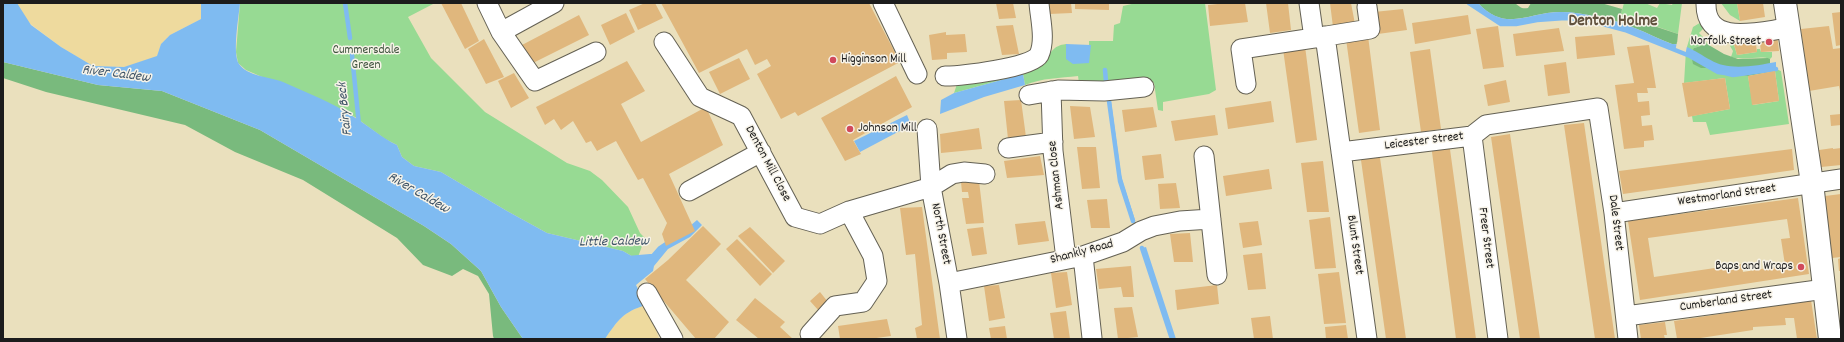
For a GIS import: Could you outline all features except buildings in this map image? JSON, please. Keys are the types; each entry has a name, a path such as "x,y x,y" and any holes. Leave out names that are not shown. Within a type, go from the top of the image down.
{"street":[{"path":"487,3 501,32 535,81 596,52"},
{"path":"501,32 554,3"},
{"path":"883,3 917,74"},
{"path":"945,76 958,76 1008,68 1033,61 1039,55 1042,38 1039,3"},
{"name":"Blunt Street","path":"1309,3 1322,39 1341,152 1367,339"},
{"path":"1706,3 1706,12 1710,21 1717,28 1726,33 1735,34 1788,28"},
{"path":"1785,3 1812,183 1830,339"},
{"path":"1246,84 1241,49 1322,39 1370,29 1367,7"},
{"name":"Denton Mill Close","path":"664,42 700,96 741,116 795,217 820,224 849,211 931,187 952,174 964,172 985,174"},
{"path":"1029,95 1073,90 1104,91 1144,87"},
{"name":"Ashman Close","path":"1051,92 1053,142 1074,257 1092,338"},
{"name":"Leicester Street","path":"1341,152 1472,136 1486,125 1598,108"},
{"name":"Dale Street","path":"1598,108 1614,213 1628,339"},
{"name":"North Street","path":"927,129 931,187 958,339"},
{"name":"Freer Street","path":"1472,136 1498,339"},
{"path":"1008,148 1053,142"},
{"path":"689,191 761,152"},
{"path":"1204,156 1217,275"},
{"name":"Westmorland Street","path":"1614,213 1812,183 1841,180"},
{"path":"810,334 835,306 863,302 878,282 874,256 849,211"},
{"name":"Shankly Road","path":"949,283 1074,257 1123,242 1141,230 1154,226 1180,221 1212,219"},
{"name":"Cumberland Street","path":"1626,316 1825,289"},
{"path":"647,293 673,339"}],"green space":[{"name":"Cummersdale Green","path":"240,3 435,3 408,17 431,58 485,112 567,163 590,171 602,180 628,207 640,233 645,238 638,257 635,258 623,251 547,233 441,172 414,166 402,157 397,145 385,139 355,117 246,70 238,63 236,52"},
{"path":"1136,3 1205,3 1216,90 1209,94 1163,102 1163,111 1158,110 1154,83 1151,80 1079,83 1078,76 1044,80 1025,85 1023,74 954,93 957,84 1046,56 1056,47 1062,45 1066,44 1066,59 1091,45 1089,45 1089,41 1113,41 1114,25 1120,23 1123,6"},
{"path":"1478,3 1515,3 1521,7 1528,8 1531,3 1601,3 1622,9 1621,15 1678,34 1677,44 1672,44 1617,22 1588,15 1561,12 1517,19 1507,19 1498,17 1488,12"},
{"path":"1624,3 1645,3 1657,8 1660,3 1672,5 1673,3 1682,3 1678,34 1621,14"},
{"path":"1721,3 1737,3 1740,21 1730,15"},
{"path":"1703,21 1707,25 1699,33 1705,39 1707,44 1694,48 1717,70 1729,74 1748,76 1753,105 1779,101 1775,71 1776,69 1781,71 1789,124 1710,135 1706,122 1693,122 1692,116 1730,109 1725,78 1684,83 1686,50 1693,27"},
{"path":"1733,41 1737,55 1757,52 1757,49 1760,49 1761,52 1772,52 1772,57 1770,59 1731,57 1733,51 1730,46"},
{"path":"1707,44 1724,54 1738,59 1768,58 1770,59 1770,69 1775,71 1748,76 1719,73 1711,68 1701,68 1693,64 1691,54 1694,48"},
{"path":"3,62 98,85 162,91 260,130 424,226 451,244 481,271 501,307 523,339 494,339 489,294 478,276 463,269 452,276 423,265 397,238 303,180 235,152 185,125 46,92 3,78"}],"sand":[{"path":"3,3 201,3 201,19 170,35 161,44 157,57 125,67 93,66 61,47"},
{"path":"646,305 661,326 656,330 659,339 605,339 626,314"}],"water":[{"name":"River Caldew","path":"3,3 17,3 31,25 61,47 93,66 124,67 157,56 161,44 170,35 201,19 201,3 240,3 236,34 236,52 239,64 247,71 283,82 337,107 360,120 397,145 402,157 414,166 441,172 547,233 623,251 635,258 653,256 660,248 676,238 697,220 702,225 690,237 668,249 654,266 653,271 636,285 646,305 626,314 605,339 523,339 501,307 481,271 451,244 424,226 260,130 162,91 98,85 3,62"},
{"path":"1469,3 1478,3 1488,12 1498,17 1508,19 1518,19 1549,13 1570,12 1607,19 1626,25 1672,44 1685,46 1710,60 1723,65 1743,67 1776,62 1776,69 1733,75 1718,72 1690,56 1625,30 1588,20 1565,18 1537,20 1516,24 1501,24"},
{"path":"1066,44 1091,45 1089,63 1073,64 1066,59"},
{"path":"1023,74 1025,85 984,97 940,114 941,100 954,93"},
{"path":"1109,101 1111,101 1121,175 1135,220 1133,221 1120,181"},
{"path":"907,115 911,125 860,152 854,141"},
{"path":"1146,247 1176,339 1172,339 1142,248"}],"pier":[{"path":"1677,42 1687,46 1685,56 1675,52"}],"waterway":[{"name":"Fairy Beck","path":"345,3 350,38"},
{"path":"1469,3 1501,24 1516,24 1537,20 1565,18 1588,20 1625,30 1690,56 1718,72 1733,75 1776,69"},
{"name":"Fairy Beck","path":"352,55 359,125"},
{"path":"1105,70 1106,81"},
{"path":"1109,101 1120,181 1133,221"},
{"name":"Little Caldew","path":"630,258 653,256 660,248 669,242"},
{"path":"1142,248 1172,339"}],"place":[{"name":"Norfolk Street","path":"1769,42"},
{"name":"Higginson Mill","path":"833,60"},
{"name":"Johnson Mill","path":"850,129"},
{"name":"Baps and Wraps","path":"1801,267"}],"district":[{"name":"Denton Holme","path":"1613,23"}]}
